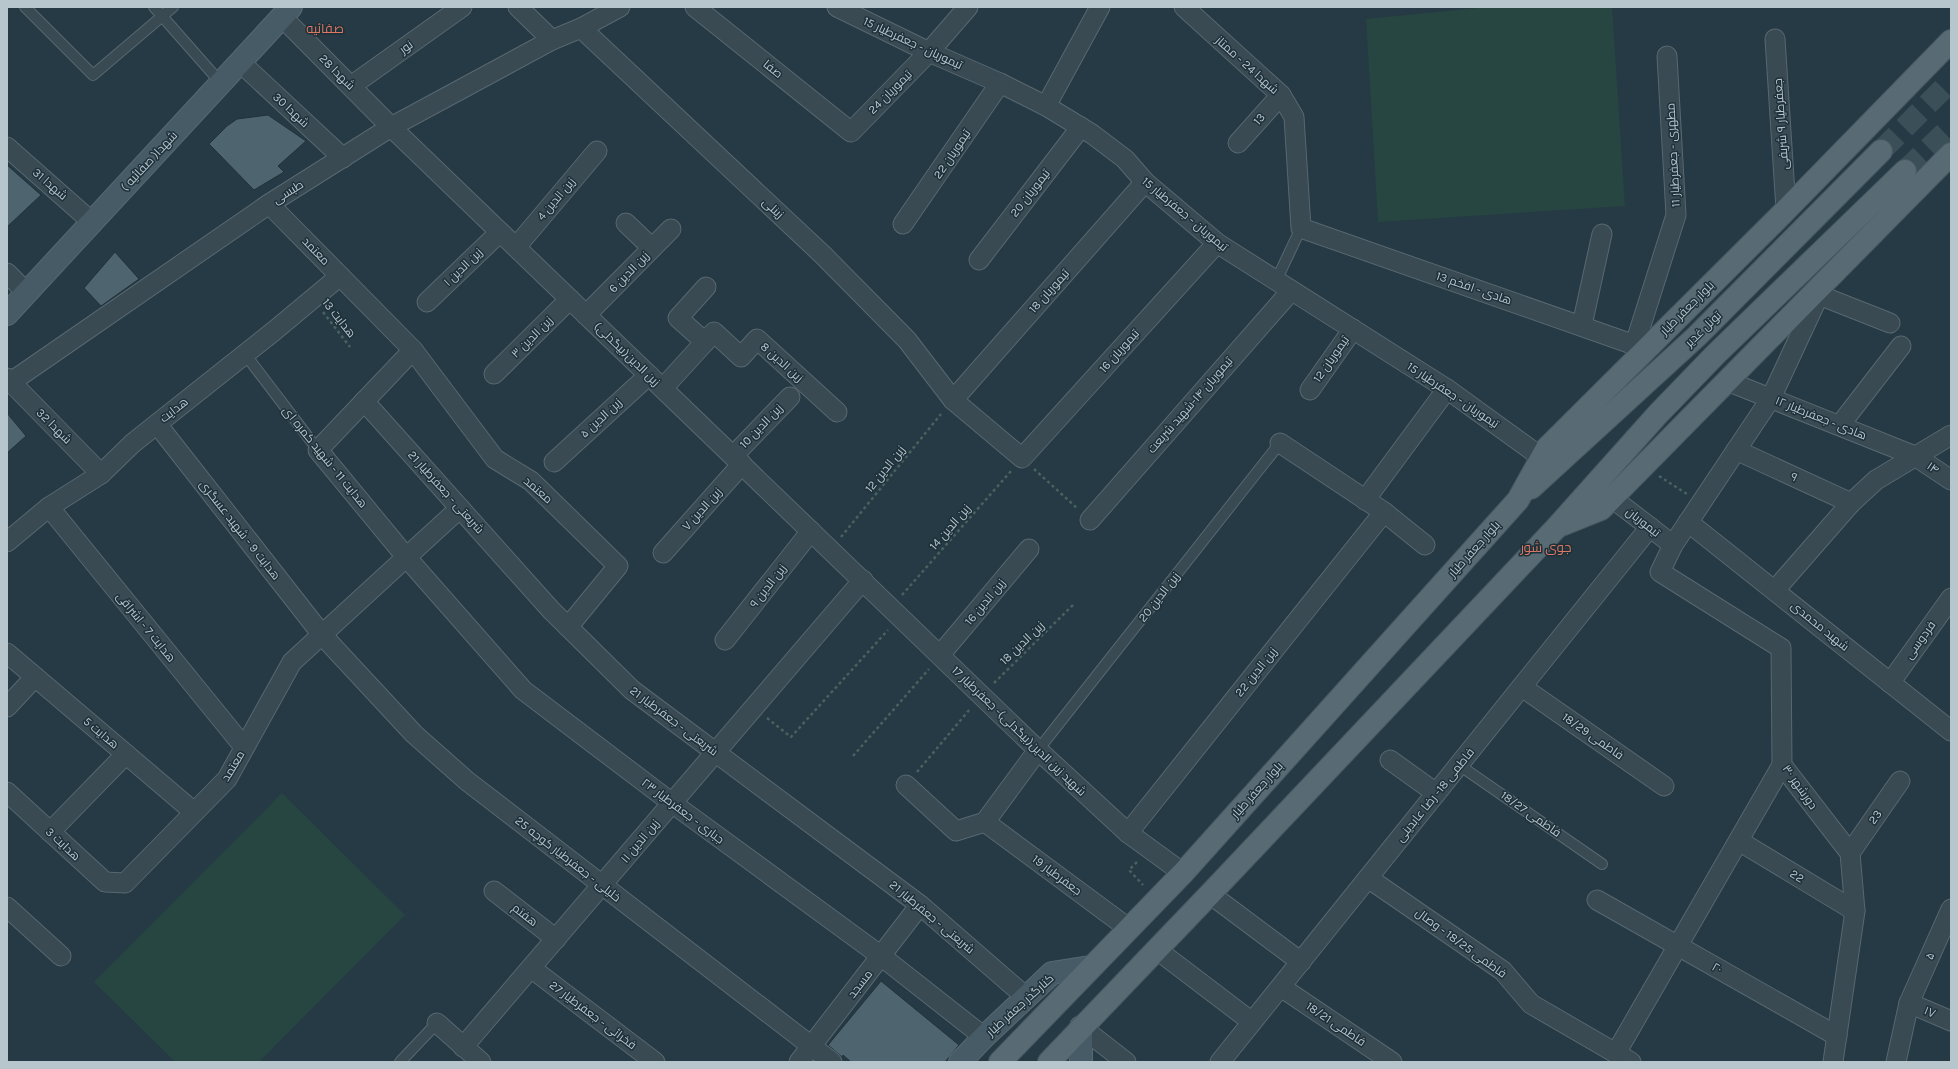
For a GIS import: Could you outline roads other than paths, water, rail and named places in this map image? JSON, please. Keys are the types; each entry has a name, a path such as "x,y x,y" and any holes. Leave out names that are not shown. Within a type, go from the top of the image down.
{"main road":[{"name":"شهدا( صفائیه )","path":"7,314 286,12"},
{"name":"بلوار جعفر طیار","path":"1000,1062 1090,967 1183,873 1518,500 1547,448 1640,346 1786,210 1951,41"},
{"name":"تونل غدیر","path":"1518,500 1698,336 1881,151"},
{"path":"1556,527 1601,509 1951,154"},
{"path":"1049,1062 1210,894 1556,527 1658,414 1716,354 1905,171"},
{"path":"1183,873 1210,894"},
{"name":"کنارگذر جعفر طیار","path":"960,1062 984,1037 1052,973 1090,967"},
{"path":"1081,1027 1081,1062"}],"street":[{"name":"نور","path":"351,86 462,7"},
{"path":"518,7 552,40"},
{"name":"طبسی","path":"9,380 269,204 391,127 552,40 581,28 620,7"},
{"name":"صفا","path":"695,7 851,132"},
{"name":"تیموریان - جعفرطیار 15","path":"837,7 929,52 1000,83 1046,106 1081,127 1125,159 1145,182 1217,243 1447,389 1541,457"},
{"name":"تیموریان 24","path":"851,132 929,52 968,7"},
{"path":"1046,106 1100,7"},
{"name":"شهدا 24 - ممتاز","path":"1184,7 1281,95 1294,117 1301,228"},
{"name":"شهدا 28","path":"286,12 351,86 391,127"},
{"name":"زینلی","path":"581,28 823,254 907,340 953,400 1022,458"},
{"name":"جعفرطیار ۹ شریفی","path":"1775,39 1786,210"},
{"name":"مطهری - جعفرطیار 11","path":"1640,346 1676,215 1667,56"},
{"name":"شهدا 30","path":"240,62 342,158"},
{"name":"تیموریان 22","path":"903,224 1000,83"},
{"name":"13","path":"1238,143 1281,95"},
{"name":"زین الدین(بیگدلی)","path":"391,127 863,580"},
{"name":"تیموریان 20","path":"979,260 1081,127"},
{"name":"شهدا 31","path":"7,147 92,222"},
{"name":"زین الدین 4","path":"516,247 597,151"},
{"name":"تیموریان 18","path":"953,400 1145,182"},
{"name":"معتمد","path":"269,204 413,350 495,459 531,481 618,566 568,627"},
{"path":"626,223 652,248"},
{"name":"هادی - افخم 13","path":"1301,228 1640,346"},
{"name":"زین الدین 6","path":"586,315 671,229"},
{"name":"زین الدین ۱","path":"427,302 500,232"},
{"path":"1582,326 1602,234"},
{"name":"تیموریان 16","path":"1022,458 1217,243"},
{"path":"7,274 27,293"},
{"name":"هدایت","path":"7,542 49,507 101,474 133,443 340,276"},
{"name":"تیموریان ۱۴-شهید شریعت","path":"1090,520 1284,286"},
{"path":"705,342 678,318 706,287"},
{"path":"1673,545 1771,398 1819,295 1890,324"},
{"name":"زین الدین ۳","path":"494,374 570,299"},
{"name":"تیموریان 12","path":"1310,390 1353,329"},
{"name":"زین الدین 8","path":"663,388 714,332 741,357 757,339 837,412"},
{"path":"1840,425 1901,346"},
{"path":"318,450 413,350"},
{"name":"زین الدین ۵","path":"554,462 649,375"},
{"name":"شهدا 32","path":"9,380 101,474"},
{"name":"هادی - جعفرطیار ۱۲","path":"1727,381 1915,456"},
{"path":"1365,500 1447,389"},
{"name":"زین الدین 10","path":"737,460 790,396"},
{"name":"شریعتی - جعفرطیار 21","path":"364,401 568,627 632,690 920,905 1026,997"},
{"name":"هدایت 9 - شهید عسگری","path":"157,424 323,636"},
{"path":"1775,590 1852,503 1876,480 1951,435"},
{"path":"1280,443 1384,512 1425,545"},
{"name":"هدایت 11 - شهید کمره ای","path":"318,450 407,558"},
{"name":"۹","path":"1736,450 1852,503"},
{"name":"۱۴","path":"1915,456 1951,480"},
{"name":"زین الدین ۷","path":"663,552 737,460"},
{"name":"تیموریان","path":"1612,498 1673,545"},
{"name":"هدایت 7 - اشراقی","path":"49,507 244,747"},
{"name":"معتمد","path":"125,883 228,779 244,747 292,662 323,636 460,508"},
{"name":"زین الدین 22","path":"1128,833 1384,512"},
{"name":"شهید محمدی","path":"1688,522 1951,731"},
{"name":"فاطمی 18- رضا عابدینی","path":"1220,1062 1650,527"},
{"name":"زین الدین ۹","path":"725,640 811,531"},
{"name":"دورشهر ۳۰","path":"1673,545 1660,572 1781,648 1782,765 1850,853"},
{"name":"زین الدین 16","path":"940,656 1029,549"},
{"name":"جباری - جعفرطیار ۲۳","path":"407,558 523,690 672,803 881,956 984,1037"},
{"name":"شهید زین الدین(بیگدلی)- جعفرطیار 17","path":"863,580 1038,750 1128,833 1183,873"},
{"name":"زین الدین ۱۱","path":"464,1047 863,580"},
{"name":"فردوسی","path":"1890,682 1951,598"},
{"name":"خلیلی - جعفرطیار کوچه 25","path":"323,636 414,734 467,781 832,1062"},
{"name":"هدایت 5","path":"7,653 194,812"},
{"path":"7,707 35,676"},
{"name":"فاطمی 18/29","path":"1522,687 1664,786"},
{"path":"906,785 956,831 986,822 1038,750"},
{"path":"50,832 126,754"},
{"path":"1390,760 1436,793"},
{"path":"1624,1058 1678,946 1782,765"},
{"name":"23","path":"1850,853 1900,781"},
{"name":"هدایت 3","path":"7,792 105,882 125,883"},
{"name":"جعفرطیار 19","path":"986,822 1128,928"},
{"name":"22","path":"1739,841 1855,911"},
{"path":"1833,1062 1855,911 1850,853"},
{"name":"فاطمی 18/25 - وصال","path":"1368,878 1503,971 1531,1004 1624,1058"},
{"name":"هفتم","path":"494,891 556,939"},
{"path":"1210,894 1300,962"},
{"name":"۲۰","path":"1597,900 1837,1036"},
{"name":"مسجد","path":"799,1062 920,905"},
{"path":"7,907 61,956"},
{"name":"۵","path":"1896,1062 1909,1003 1951,909"},
{"path":"1156,949 1252,1022"},
{"name":"فخرائی - جعفرطیار 27","path":"531,968 655,1062"},
{"name":"فاطمی 18/21","path":"1281,987 1392,1062"},
{"name":"۱۷","path":"1909,1003 1951,1021"},
{"path":"437,1023 482,1062"},
{"path":"1081,1027 1126,1062"}],"lane":[{"path":"25,7 93,75 173,7"},
{"path":"154,7 221,82"},
{"path":"1284,286 1301,228"},
{"name":"هدایت 11 - شهید کمره ای","path":"245,354 318,450"},
{"name":"زین الدین 20","path":"1038,750 1280,443"},
{"name":"فاطمی 18/27","path":"1459,765 1602,864"},
{"path":"400,1062 437,1023"}],"tunnel":[{"path":"1881,151 1951,81"},
{"path":"1905,171 1951,127"}],"district":[{"name":"صفائیه","path":"325,28"},
{"name":"جوی شور","path":"1546,547"}]}
